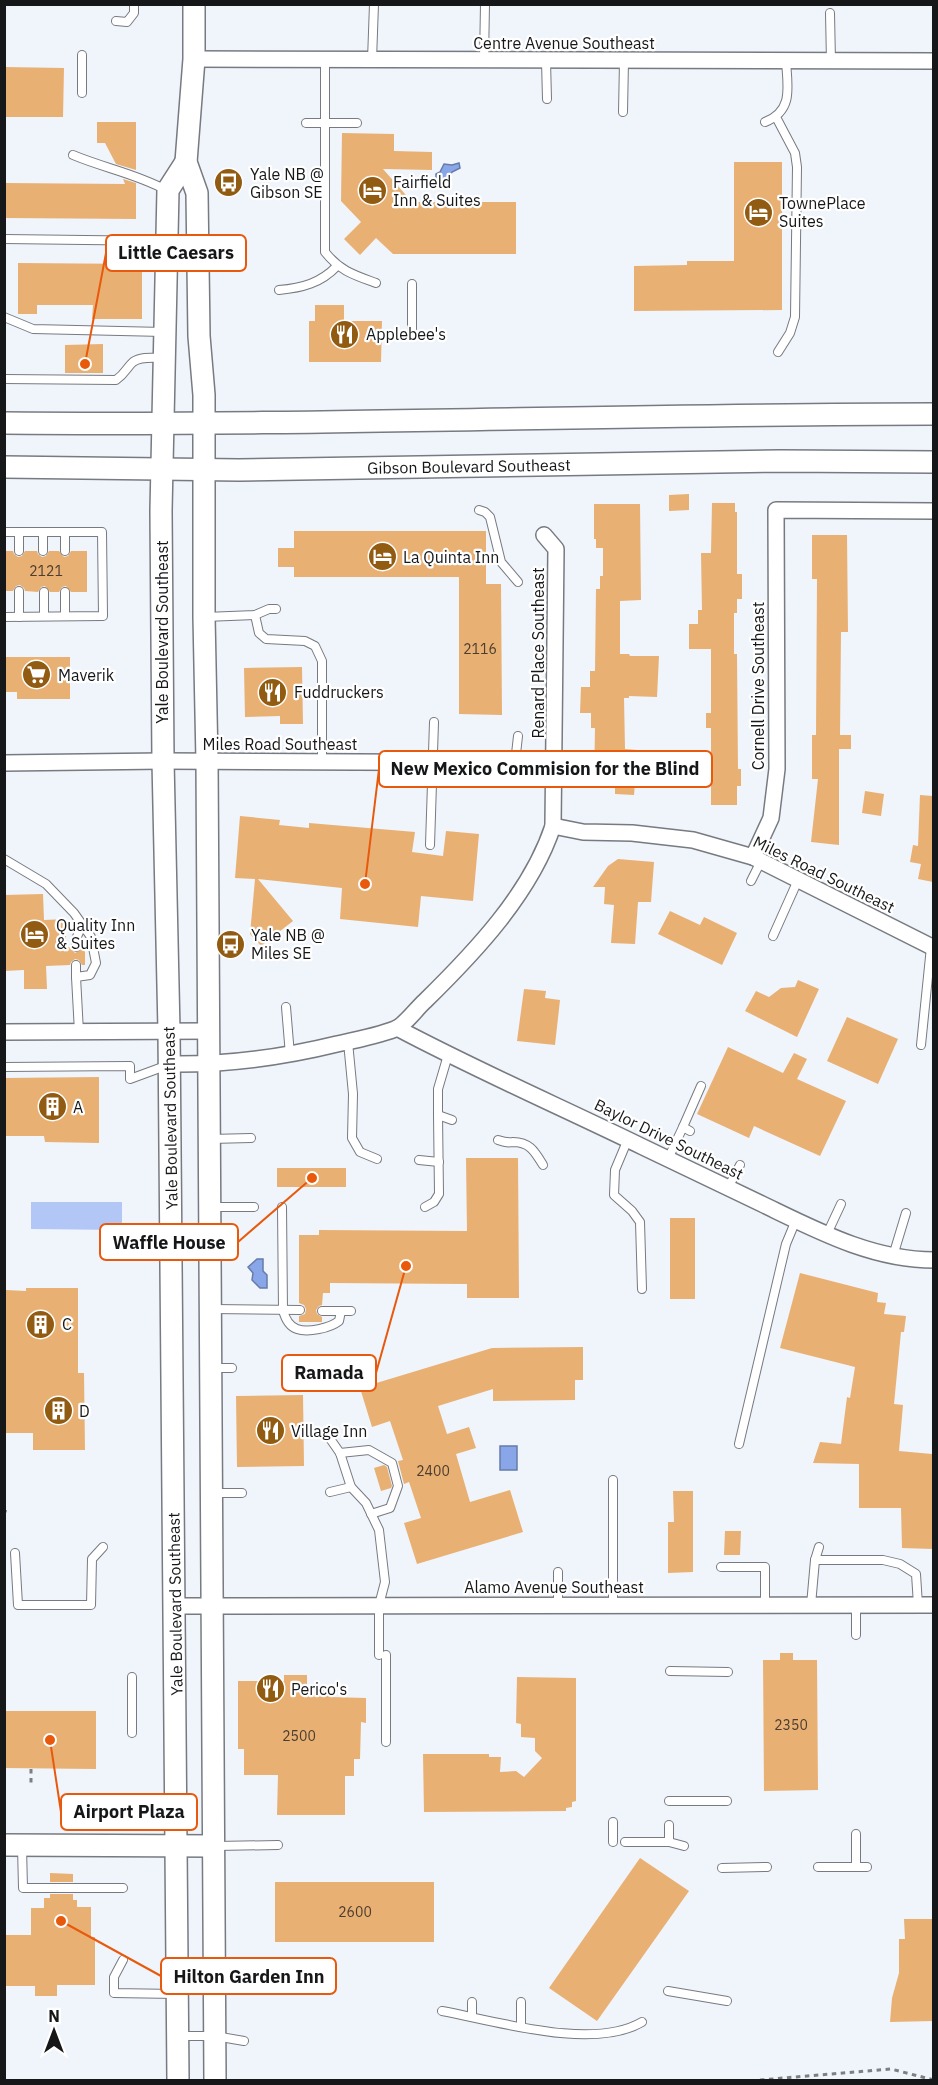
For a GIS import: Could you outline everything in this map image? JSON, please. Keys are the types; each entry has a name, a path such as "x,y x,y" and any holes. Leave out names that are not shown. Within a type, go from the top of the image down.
{"main road":[{"path":"194,4 194,59 186,162 197,193 199,336 205,424 204,617 211,1309 222,1368 212,1494 215,2080"},
{"path":"168,190 186,162"},
{"name":"Yale Boulevard Southeast","path":"168,190 161,469 163,761 170,1064 178,2080"},
{"path":"4,423 205,424 763,414 933,414"},
{"name":"Gibson Boulevard Southeast","path":"4,467 205,469 933,462"},
{"path":"14,1845 214,1846"}],"street":[{"name":"Centre Avenue Southeast","path":"194,59 933,61"},
{"name":"Cornell Drive Southeast","path":"757,859 771,818 777,769 776,510 933,511"},
{"name":"Renard Place Southeast","path":"170,1064 208,1065 291,1055 397,1028 453,974 481,943 523,887 545,850 553,826 556,549 544,535"},
{"name":"Miles Road Southeast","path":"4,763 163,761 555,763"},
{"name":"Miles Road Southeast","path":"553,826 583,831 632,833 693,840 757,859 932,948"},
{"name":"Baylor Drive Southeast","path":"397,1028 448,1055 827,1234 867,1250 893,1256 933,1260"},
{"path":"4,1032 209,1031"},
{"name":"Alamo Avenue Southeast","path":"175,1606 926,1605"}],"lane":[{"path":"117,21 128,22 134,13 134,4"},
{"path":"372,60 374,4"},
{"path":"484,60 485,4"},
{"path":"830,13 831,62"},
{"path":"81,93 82,55"},
{"path":"325,59 326,252 337,266 346,272 376,283"},
{"path":"546,61 547,99"},
{"path":"623,112 624,61"},
{"path":"765,122 776,117 786,104 786,62"},
{"path":"776,117 795,153 797,166 795,317 790,333 778,352"},
{"path":"306,123 357,123"},
{"path":"73,155 117,172 146,179 168,190"},
{"path":"4,239 167,241"},
{"path":"279,290 303,288 330,274 337,266"},
{"path":"412,284 412,337"},
{"path":"4,317 33,329 165,332"},
{"path":"4,379 116,380 126,373 132,363 141,359 164,358"},
{"path":"479,510 485,512 489,517 501,562 518,582"},
{"path":"4,532 102,532 103,616 4,617"},
{"path":"19,532 19,551"},
{"path":"43,532 43,551"},
{"path":"65,532 65,551"},
{"path":"19,591 19,617"},
{"path":"44,592 44,616"},
{"path":"65,592 65,616"},
{"path":"204,617 255,615 269,609 276,609"},
{"path":"255,615 259,633 266,639 305,641 315,646 322,661 322,762"},
{"path":"430,845 434,722"},
{"path":"514,763 518,736"},
{"path":"4,859 46,884 74,913 91,937 96,963 90,975 76,977"},
{"path":"751,881 757,859"},
{"path":"773,936 798,880"},
{"path":"76,947 81,925"},
{"path":"921,1045 932,948"},
{"path":"76,965 79,1032"},
{"path":"286,1007 291,1055"},
{"path":"348,1042 353,1094 352,1138 360,1152 377,1159"},
{"path":"425,1207 434,1202 439,1194 438,1089 448,1055"},
{"path":"4,1067 130,1066 130,1079 170,1064"},
{"path":"668,1159 686,1129 701,1086"},
{"path":"438,1115 452,1120"},
{"path":"209,1138 251,1138"},
{"path":"628,1139 615,1170 614,1195 632,1211 640,1222 642,1289"},
{"path":"498,1140 505,1143 524,1143 532,1148 543,1166"},
{"path":"419,1160 439,1162"},
{"path":"728,1188 740,1165"},
{"path":"827,1234 841,1204"},
{"path":"210,1207 254,1207"},
{"path":"282,1207 283,1310 286,1321 296,1329 329,1329 339,1322 341,1311"},
{"path":"893,1256 906,1213"},
{"path":"739,1444 786,1244 796,1220"},
{"path":"211,1309 300,1310"},
{"path":"322,1311 351,1311"},
{"path":"331,1440 340,1453 351,1487 366,1503 379,1530 385,1582 379,1605 386,1742"},
{"path":"340,1453 369,1450 392,1463 398,1486 390,1508 371,1515"},
{"path":"613,1480 613,1605"},
{"path":"330,1492 351,1487"},
{"path":"212,1494 242,1493"},
{"path":"15,1554 18,1605 91,1605 92,1558 103,1547"},
{"path":"811,1605 815,1560 819,1547"},
{"path":"815,1560 884,1560 900,1564 915,1574 926,1605"},
{"path":"721,1567 765,1567 765,1605"},
{"path":"558,1572 558,1605"},
{"path":"856,1605 856,1635"},
{"path":"670,1671 728,1672"},
{"path":"132,1677 132,1733"},
{"path":"669,1801 728,1801"},
{"path":"613,1822 613,1842"},
{"path":"669,1825 669,1842"},
{"path":"856,1834 856,1867"},
{"path":"625,1842 669,1842 684,1846"},
{"path":"14,1845 23,1888 123,1888"},
{"path":"214,1846 278,1845"},
{"path":"722,1868 767,1867"},
{"path":"818,1867 867,1867"},
{"path":"123,1960 114,1977 114,1993 177,1994"},
{"path":"668,1991 727,2001"},
{"path":"472,2002 472,2017"},
{"path":"521,2002 521,2026"},
{"path":"442,2011 554,2032 608,2034 632,2028 642,2022"},
{"path":"177,2036 215,2036 244,2041"}],"path":[{"path":"4,1514 7,1507"},
{"path":"31,1769 32,1784"},
{"path":"760,2080 891,2069 933,2080"}],"shaded area":[{"path":"459,163 460,168 452,172 448,180 439,182 436,180 436,174 440,172 444,164"},
{"path":"31,1202 122,1202 122,1230 31,1229"},
{"path":"257,1259 263,1259 267,1288 260,1288 252,1280 253,1273 248,1267"},
{"path":"500,1446 517,1446 517,1470 500,1470"}],"building":[{"path":"4,67 64,68 63,117 4,117"},
{"path":"97,122 136,122 136,170 116,164 105,143 97,143"},
{"name":"Fairfield Inn & Suites","path":"342,133 394,134 394,151 432,152 432,170 383,169 412,202 516,202 516,254 393,254 376,238 360,255 344,239 361,222 341,201"},
{"name":"TownePlace Suites","path":"734,162 782,162 782,310 634,311 634,266 687,265 687,261 734,261"},
{"path":"123,179 136,183 136,219 5,218 5,183 125,184"},
{"path":"18,263 142,264 142,319 92,319 93,305 37,305 37,314 18,314"},
{"name":"Applebee's","path":"315,305 344,305 344,321 382,321 381,362 309,362 309,321 315,321"},
{"path":"103,344 103,373 65,373 65,345"},
{"path":"689,494 689,510 669,511 669,495"},
{"path":"712,503 735,503 735,512 737,512 737,574 742,574 742,599 737,599 737,613 734,613 734,654 737,654 738,769 741,769 741,786 737,786 737,805 711,805 711,774 703,774 703,760 711,760 711,728 706,728 706,713 711,713 711,649 689,649 689,624 698,624 698,610 702,610 701,553 711,553"},
{"path":"594,504 640,504 641,600 620,601 620,654 659,656 657,697 629,696 629,698 624,698 625,749 637,750 636,768 655,768 655,784 635,783 634,795 615,794 615,787 594,787 595,728 591,728 591,713 580,713 581,687 590,687 590,671 595,671 596,589 600,589 600,576 603,576 603,548 596,548 596,539 594,539"},
{"name":"La Quinta Inn","path":"294,531 486,531 486,584 501,584 502,715 459,714 459,577 294,577 294,567 278,567 278,548 294,548"},
{"path":"812,535 847,535 848,632 841,632 840,735 851,735 851,749 839,749 839,845 811,842 818,779 812,779 812,735 816,735 817,579 812,579"},
{"path":"4,551 13,551 18,557 22,556 25,551 37,551 42,557 46,556 49,551 59,551 64,557 68,556 71,551 87,551 87,592 71,592 66,586 62,587 59,592 50,592 45,586 41,587 38,592 25,591 20,585 16,586 13,591 4,591"},
{"name":"Maverik","path":"4,657 70,657 70,699 17,699 17,692 4,692"},
{"name":"Fuddruckers","path":"302,667 303,724 280,724 280,716 245,717 244,668"},
{"path":"865,791 884,794 881,816 862,813"},
{"path":"920,795 933,796 933,882 918,879 921,864 910,862 913,845 918,846"},
{"path":"240,816 280,820 279,825 309,828 309,823 415,832 412,852 443,856 446,831 479,834 473,901 421,896 418,927 340,919 342,888 258,879 293,921 261,946 250,934 255,879 235,878"},
{"path":"618,859 654,862 651,902 638,902 635,944 611,943 614,905 604,904 605,887 593,887 608,866"},
{"name":"Quality Inn & Suites","path":"43,894 44,920 66,919 66,947 70,947 75,953 85,947 85,965 75,959 70,965 46,966 47,989 24,989 24,970 4,971 4,895"},
{"path":"670,911 700,925 704,917 737,933 722,965 658,934"},
{"path":"798,980 819,989 797,1037 745,1011 756,991 769,997 781,988 795,987"},
{"path":"524,989 546,991 545,998 560,1000 555,1045 517,1041"},
{"path":"847,1017 898,1039 878,1084 827,1061"},
{"path":"728,1047 783,1073 794,1053 807,1059 797,1079 846,1101 820,1156 754,1126 749,1138 697,1114"},
{"name":"A","path":"99,1077 99,1143 45,1142 44,1136 4,1136 4,1078"},
{"path":"466,1158 518,1158 519,1298 467,1298 467,1284 330,1283 330,1293 323,1293 322,1305 316,1310 317,1314 322,1317 322,1322 299,1322 299,1316 305,1314 306,1309 299,1303 299,1235 319,1235 319,1230 467,1231"},
{"path":"277,1168 346,1168 346,1187 277,1187"},
{"path":"670,1218 695,1218 695,1299 670,1299"},
{"path":"800,1273 878,1293 877,1302 886,1303 884,1314 906,1316 904,1332 901,1332 894,1404 903,1405 899,1451 932,1454 933,1549 902,1548 901,1508 859,1508 859,1464 813,1463 820,1442 841,1444 847,1397 850,1398 855,1367 780,1348"},
{"path":"26,1288 78,1288 78,1373 84,1373 85,1450 33,1450 33,1433 4,1433 4,1296 6,1296 6,1290 26,1291"},
{"path":"583,1347 583,1380 575,1380 575,1400 493,1401 493,1389 438,1406 447,1434 469,1427 476,1448 456,1454 470,1502 510,1490 523,1532 417,1564 404,1523 421,1518 409,1482 404,1484 398,1461 403,1460 390,1421 372,1427 360,1388 492,1348"},
{"name":"Village Inn","path":"303,1395 304,1466 237,1467 236,1396"},
{"path":"384,1465 387,1467 392,1486 381,1491 374,1468"},
{"path":"673,1491 693,1491 693,1572 668,1573 668,1522 674,1522"},
{"path":"725,1531 741,1531 740,1555 724,1555"},
{"path":"780,1653 793,1653 793,1660 817,1660 818,1790 764,1791 763,1660 780,1660"},
{"path":"284,1675 307,1675 307,1689 329,1689 329,1697 366,1698 366,1723 361,1722 360,1759 354,1759 354,1776 345,1776 345,1815 277,1815 278,1775 244,1775 244,1749 238,1749 238,1681 284,1681"},
{"path":"517,1677 576,1678 576,1801 572,1802 572,1807 566,1808 566,1811 424,1812 423,1754 489,1754 489,1757 501,1757 500,1772 516,1771 524,1777 542,1758 535,1751 535,1738 521,1737 521,1724 516,1723"},
{"path":"4,1711 96,1711 96,1769 4,1768"},
{"path":"640,1858 689,1891 597,2021 549,1988"},
{"path":"50,1873 73,1874 73,1882 50,1882"},
{"path":"275,1882 434,1882 434,1942 275,1942"},
{"path":"50,1894 73,1894 73,1900 77,1900 77,1907 91,1907 91,1937 95,1937 95,1985 57,1985 57,1996 35,1996 35,1986 4,1986 4,1935 31,1935 31,1908 44,1908 44,1898 50,1898"},
{"path":"904,1919 933,1919 933,2021 890,2022 892,1998 899,1973 899,1939 905,1939"}],"place":[{"name":"Yale NB @ Gibson SE","path":"229,183"},
{"name":"Fairfield Inn & Suites","path":"372,191"},
{"name":"TownePlace Suites","path":"758,212"},
{"name":"Applebee's","path":"345,334"},
{"name":"Little Caesars","path":"85,364"},
{"name":"La Quinta Inn","path":"382,557"},
{"name":"Maverik","path":"37,675"},
{"name":"Fuddruckers","path":"273,692"},
{"name":"New Mexico Commision for the Blind","path":"365,884"},
{"name":"Quality Inn & Suites","path":"35,934"},
{"name":"Yale NB @ Miles SE","path":"230,944"},
{"name":"A","path":"52,1107"},
{"name":"Waffle House","path":"312,1178"},
{"name":"Ramada","path":"406,1266"},
{"name":"C","path":"41,1324"},
{"name":"D","path":"58,1411"},
{"name":"Village Inn","path":"270,1431"},
{"name":"Perico's","path":"270,1689"},
{"name":"Airport Plaza","path":"50,1740"},
{"name":"Hilton Garden Inn","path":"61,1921"}]}
